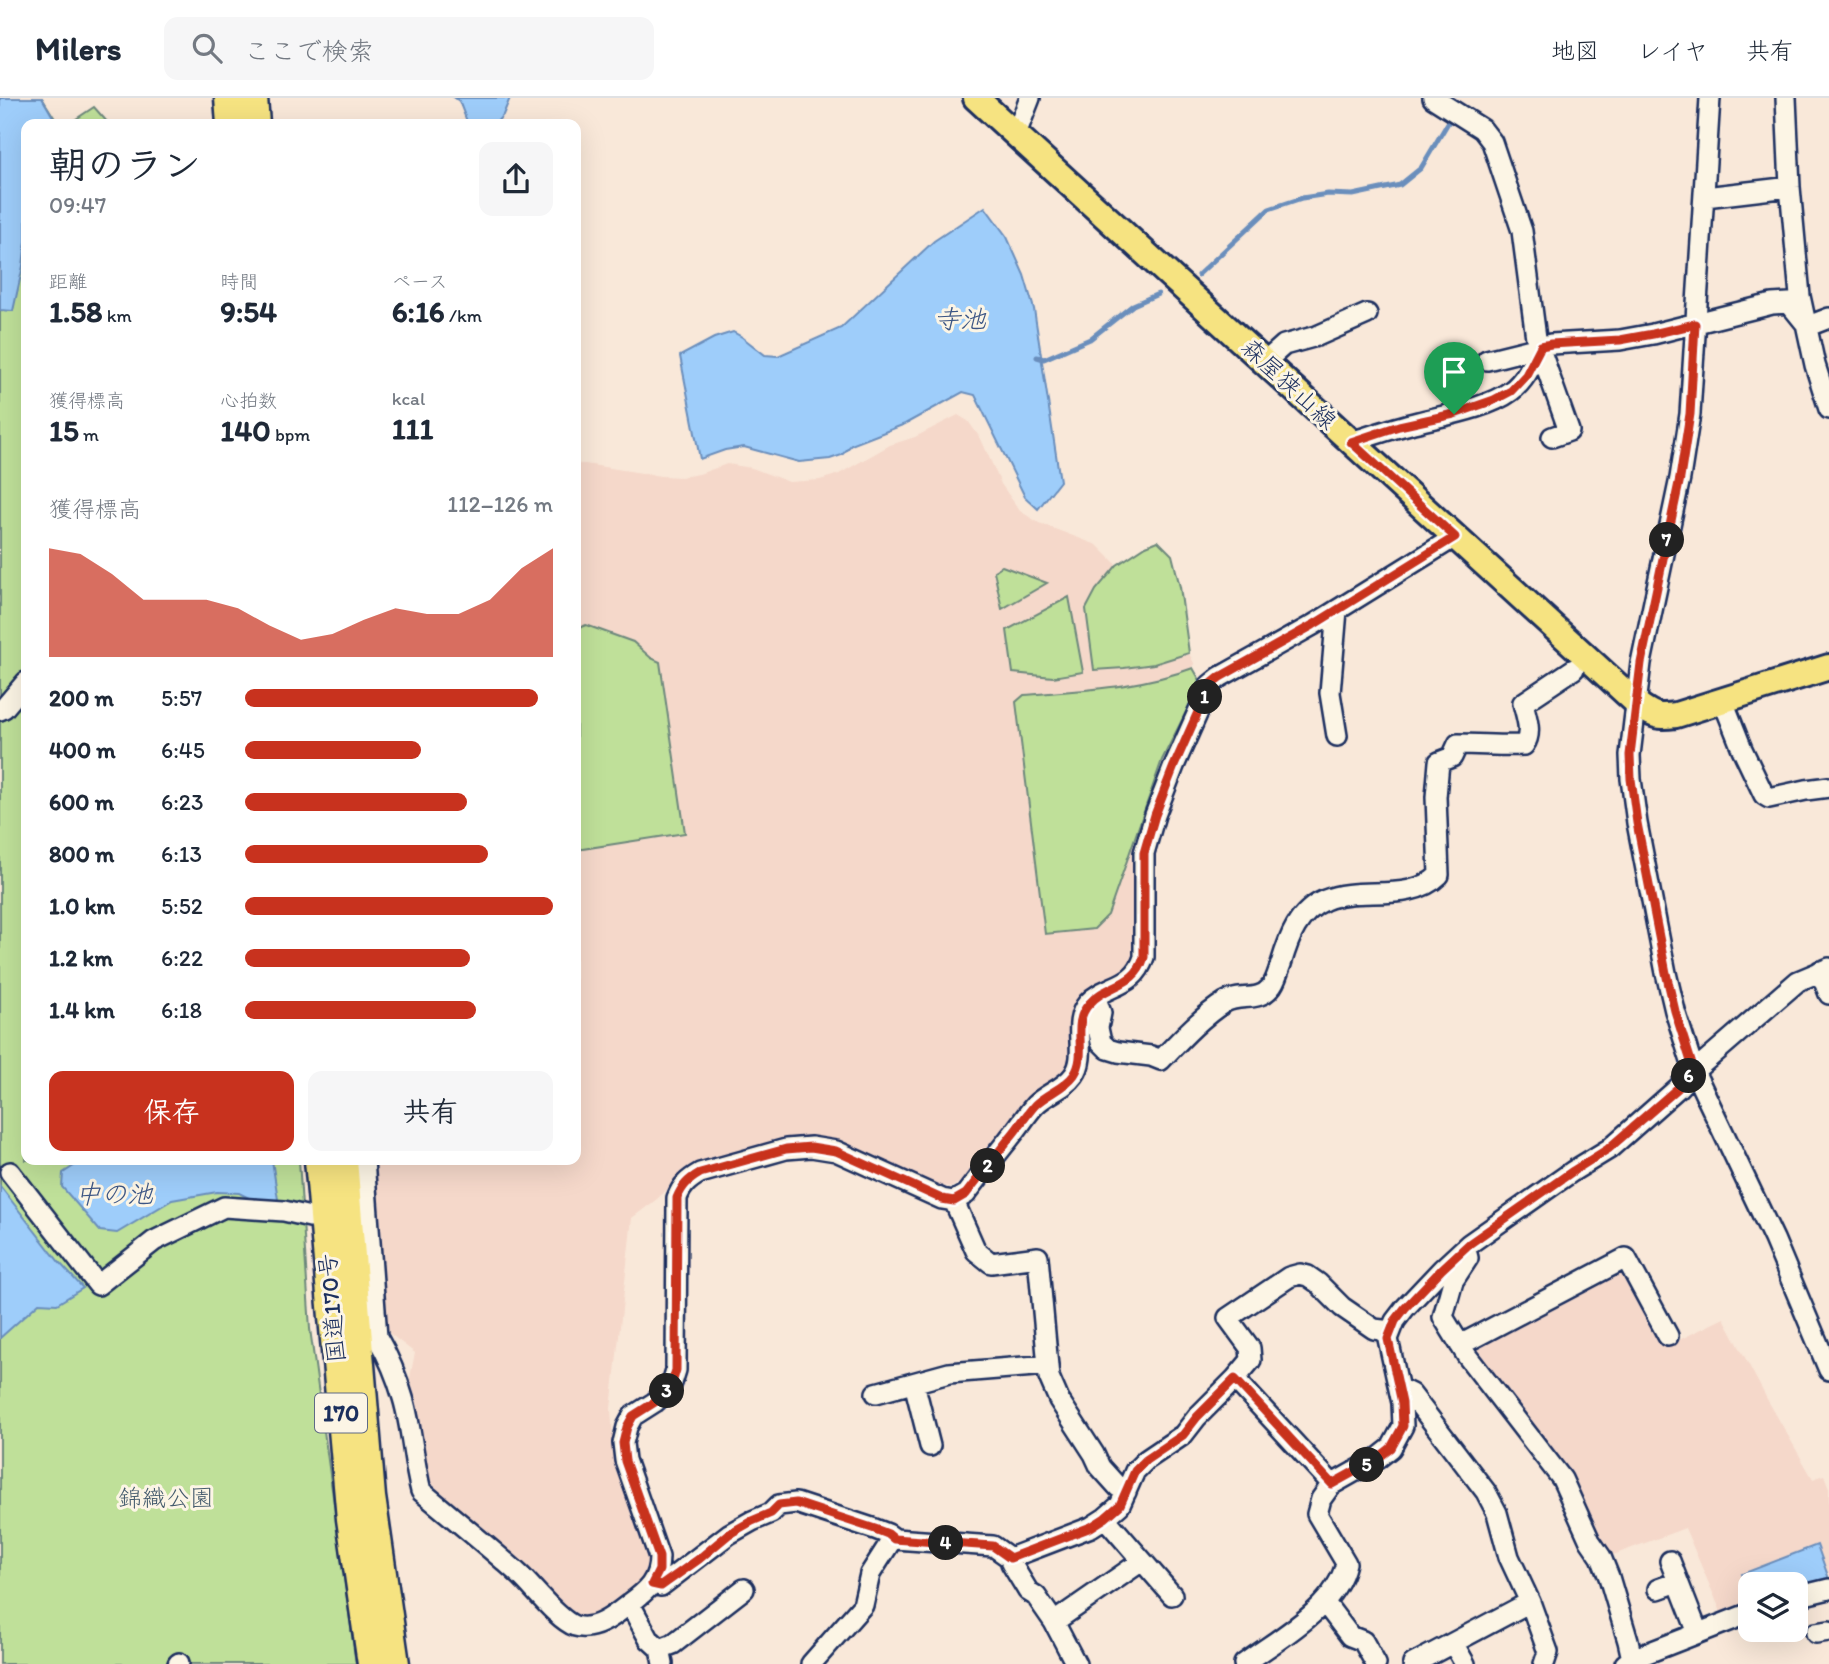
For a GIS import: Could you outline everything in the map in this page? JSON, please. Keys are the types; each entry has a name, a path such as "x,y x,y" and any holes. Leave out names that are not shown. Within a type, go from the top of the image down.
{"highway":[{"path":"229,98 231,119"},
{"path":"253,98 255,119"},
{"name":"国道170号","path":"319,1165 351,1518 372,1664"},
{"name":"国道170号","path":"343,1165 371,1497 395,1664"}],"main road":[{"name":"森屋狭山線","path":"976,98 1637,703 1658,717 1676,715 1829,667"}],"street":[{"path":"1016,134 1030,98"},
{"path":"1433,98 1482,129 1492,142 1522,231 1534,329 1569,431"},
{"path":"1710,98 1690,414 1680,478 1641,663 1630,755 1631,779 1666,973 1694,1071 1774,1239 1829,1370"},
{"path":"1786,98 1790,187 1800,296 1815,365 1829,409"},
{"path":"1705,197 1790,187"},
{"path":"1487,360 1551,344 1620,340 1653,334 1772,304 1789,303 1806,324"},
{"path":"1265,362 1284,345 1317,337 1367,314"},
{"path":"1806,324 1829,318"},
{"path":"1351,442 1399,426 1454,414 1494,400 1511,391 1526,375 1541,346"},
{"path":"364,1165 377,1337 404,1399 421,1490 521,1576 563,1619 575,1626 587,1627 601,1623 630,1604 652,1584 659,1570 659,1557 625,1461 623,1443 633,1416 666,1392 676,1370 677,1198 682,1186 700,1173 786,1149 811,1147 836,1151 942,1199 954,1201 966,1194 1035,1105 1073,1076 1079,1063 1079,1018 1088,1004 1127,981 1140,968 1144,957 1144,853 1174,766 1210,685 1455,537"},
{"path":"1337,610 1331,693 1337,736"},
{"path":"1096,998 1101,1013 1098,1028 1101,1042 1108,1049 1161,1060 1182,1038 1226,1002 1236,998 1260,996 1270,989 1278,974 1290,935 1308,909 1341,895 1396,891 1432,882 1439,875 1439,762 1452,757 1458,744 1524,745 1528,741 1529,727 1523,703 1574,669"},
{"path":"0,710 21,688"},
{"path":"1723,701 1764,795 1769,799 1829,787"},
{"path":"1244,1664 1325,1603 1343,1576 1346,1563 1317,1514 1321,1499 1332,1484 1391,1448 1403,1426 1402,1403 1388,1339 1395,1321 1405,1308 1465,1248 1608,1149 1798,981 1824,970 1829,994"},
{"path":"10,1172 98,1285 154,1241 224,1207 284,1211 310,1217"},
{"path":"954,1201 976,1251 991,1263 1038,1257 1049,1377 1059,1400 1100,1467 1126,1492"},
{"path":"1465,1248 1468,1258 1453,1282 1443,1317 1460,1345 1563,1479 1609,1577 1628,1641 1629,1662 1738,1618"},
{"path":"1460,1345 1626,1258 1668,1336"},
{"path":"1010,1558 1091,1527 1120,1505 1135,1471 1146,1460 1183,1435 1251,1360 1250,1348 1228,1318 1289,1277 1300,1273 1308,1276 1342,1307 1374,1329 1391,1331"},
{"path":"876,1393 949,1373 1048,1365"},
{"path":"1235,1379 1332,1484"},
{"path":"914,1383 930,1446"},
{"path":"1399,1388 1411,1394 1486,1492 1497,1513 1509,1557 1531,1602 1548,1652 1544,1664"},
{"path":"652,1584 661,1586 729,1534 771,1513 779,1505 796,1503 875,1529 894,1539 993,1546 1010,1558 1028,1591 1036,1596 1054,1622 1076,1664"},
{"path":"1105,1518 1172,1595"},
{"path":"811,1664 863,1605 870,1574 893,1538"},
{"path":"1054,1622 1142,1561"},
{"path":"1670,1561 1698,1633"},
{"path":"1658,1589 1678,1582"},
{"path":"1808,1594 1829,1589"},
{"path":"630,1604 661,1656 744,1590"},
{"path":"1413,1664 1531,1602"},
{"path":"1325,1603 1350,1636 1363,1641 1376,1664"},
{"path":"1453,1643 1465,1664"}],"shaded area":[{"path":"958,415 968,421 981,439 1001,484 1020,511 1039,523 1097,545 1117,565 1158,541 1172,555 1180,587 1189,653 1201,682 1162,760 1134,836 1137,956 1125,972 1074,1010 1070,1026 1070,1067 1029,1096 965,1179 952,1187 932,1185 846,1145 812,1137 791,1139 692,1164 680,1172 674,1183 657,1199 632,1218 611,1409 614,1454 649,1554 649,1566 643,1579 605,1612 594,1617 580,1616 567,1608 523,1563 429,1482 420,1464 409,1382 415,1353 385,1330 369,1165 581,1165 581,464 681,477 727,464 752,468 789,482 820,480 839,474 890,445 915,437"},
{"path":"1620,1268 1631,1271 1667,1346 1724,1318 1813,1479 1824,1475 1829,1488 1829,1582 1808,1583 1808,1572 1738,1572 1738,1614 1724,1619 1685,1528 1608,1557 1474,1353 1481,1341"}],"green space":[{"name":"錦織公園","path":"0,98 42,98 55,119 21,119 21,1165 299,1165 310,1329 356,1664 0,1664"},
{"name":"錦織公園","path":"94,107 105,119 76,119"},
{"path":"1158,541 1172,555 1180,587 1189,653 1154,664 1094,670 1086,609 1096,590 1117,565"},
{"path":"1002,566 1047,583 1002,609 994,571"},
{"path":"1069,597 1083,672 1053,677 1013,673 1007,630"},
{"path":"586,625 633,642 651,658 660,662 685,833 581,849 581,627"},
{"path":"1193,668 1201,682 1162,760 1108,915 1094,929 1045,934 1016,702 1024,695 1131,684"}],"water":[{"path":"0,98 42,98 54,119 21,119 21,275 13,311 0,310"},
{"path":"455,98 510,98 499,119 466,119 459,101"},
{"name":"寺池","path":"985,207 1007,237 1024,275 1034,309 1060,481 1038,509 1025,497 975,395 963,392 905,424 851,445 842,455 830,459 799,462 744,447 725,450 700,459 680,356 714,338 733,332 765,355 778,356 841,328 934,241"},
{"name":"中の池","path":"75,1165 273,1165 279,1206 259,1203 239,1193 217,1192 172,1200 117,1233 100,1231 62,1187 63,1173"},
{"path":"0,1186 59,1262 83,1288 57,1304 39,1303 0,1338"},
{"path":"1817,1545 1829,1579 1808,1587 1808,1572 1747,1572"}],"waterway":[{"path":"1198,275 1269,209 1302,198 1328,194 1353,195 1400,185 1421,168 1452,116"},
{"path":"1037,357 1044,359 1090,339 1133,305 1158,294"}],"route":[{"path":"1695,324 1690,414 1680,478 1641,663 1630,755 1637,823 1666,973 1694,1071 1608,1149 1469,1244 1405,1308 1395,1321 1388,1339 1402,1403 1403,1426 1391,1448 1332,1484 1235,1379 1183,1435 1146,1460 1135,1471 1120,1505 1105,1518 1091,1527 1010,1558 993,1546 894,1539 875,1529 796,1503 779,1505 771,1513 729,1534 661,1586 652,1584 659,1570 659,1557 625,1461 623,1443 633,1416 666,1392 676,1370 677,1198 682,1186 700,1173 786,1149 811,1147 836,1151 942,1199 954,1201 966,1194 1035,1105 1073,1076 1079,1063 1079,1018 1088,1004 1127,981 1140,968 1144,957 1144,853 1174,766 1210,685 1455,537 1351,442 1399,426 1454,414 1511,391 1526,375 1541,346 1620,340 1695,324"}]}
